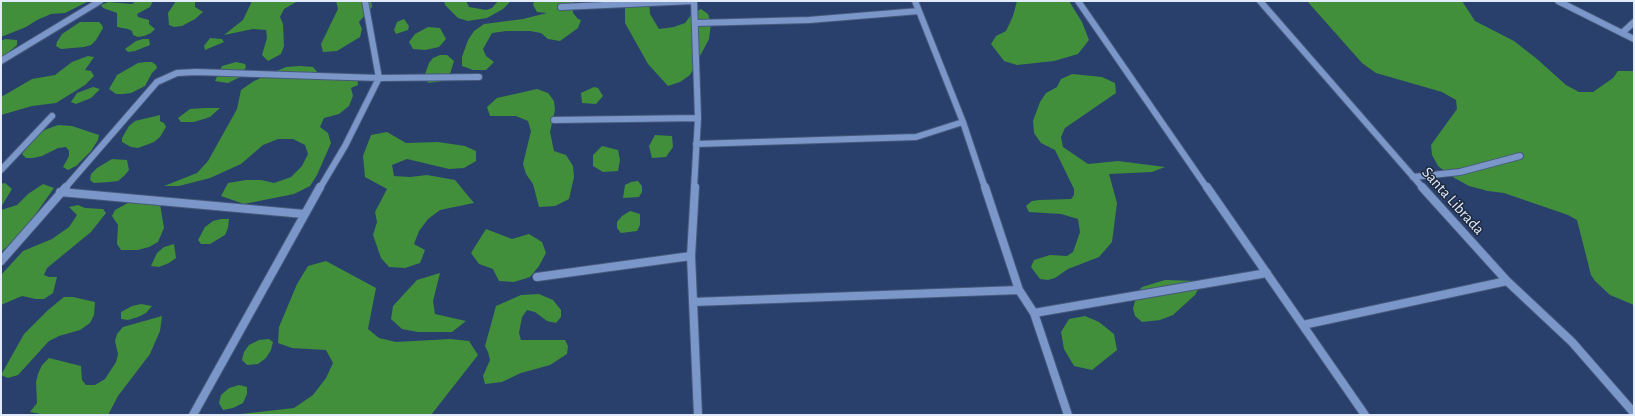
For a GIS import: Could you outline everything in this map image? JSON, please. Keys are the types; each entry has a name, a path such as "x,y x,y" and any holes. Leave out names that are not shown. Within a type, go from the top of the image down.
{"street":[{"path":"1,61 100,1"},
{"path":"193,415 304,214 345,146 378,78 365,1"},
{"path":"561,8 694,1 696,23 698,118 691,256 698,415"},
{"path":"915,1 963,122 1019,290 1034,313 1068,415"},
{"path":"1078,1 1365,415"},
{"name":"Santa Librada","path":"1260,1 1413,177 1507,281 1572,342 1634,412"},
{"path":"1558,1 1634,39"},
{"path":"696,23 809,20 919,11"},
{"path":"1622,33 1634,22"},
{"path":"1,261 157,82 166,77 177,73 196,72 378,78 479,77"},
{"path":"1,170 52,116"},
{"path":"554,120 698,118"},
{"path":"696,144 916,137 963,122"},
{"path":"1413,177 1460,172 1520,156"},
{"path":"60,192 304,214"},
{"path":"537,277 691,256"},
{"path":"1034,313 1266,273"},
{"path":"1303,325 1507,281"},
{"path":"693,302 1019,290"}],"green space":[{"path":"1,1 89,1 65,13 51,14 26,27 1,37"},
{"path":"136,1 153,1 150,7 137,14 138,17 149,20 149,24 155,29 151,33 138,37 133,35 132,31 128,29 117,27 117,13 103,8 101,5 108,2 132,4"},
{"path":"176,1 195,1 195,7 203,12 195,19 182,26 174,27 169,25 168,13"},
{"path":"252,1 298,1 284,9 280,17 283,24 284,46 281,54 268,61 262,55 267,38 266,30 253,29 224,35 243,20"},
{"path":"336,1 371,1 372,7 359,22 362,29 360,37 337,51 323,52 321,44 338,9"},
{"path":"444,1 466,1 469,7 486,10 492,8 498,1 511,1 503,9 487,18 468,21 458,18 445,5"},
{"path":"534,1 575,1 573,5 573,13 578,19 581,20 578,28 560,41 548,39 541,33 530,31 506,31 492,33 483,49 486,56 494,62 486,70 473,70 462,66 462,57 468,40 474,31 484,24 523,19 547,13 537,12 533,5"},
{"path":"649,1 650,14 659,29 674,27 685,23 691,15 701,9 708,14 711,23 709,39 690,75 680,82 668,86 648,64 625,23 625,7"},
{"path":"1017,1 1069,1 1082,22 1089,40 1078,54 1054,61 1017,65 1004,61 991,44 996,36 1006,31 1013,16"},
{"path":"1307,1 1462,1 1475,21 1514,41 1566,85 1579,92 1593,92 1613,78 1618,71 1634,71 1634,305 1610,295 1595,281 1591,275 1577,220 1568,215 1504,193 1469,186 1451,176 1438,166 1432,155 1431,145 1457,109 1456,100 1442,92 1376,73 1362,63"},
{"path":"404,19 409,26 408,30 396,34 394,30 397,22"},
{"path":"80,22 99,22 102,25 103,28 96,40 91,45 61,49 56,46 62,34"},
{"path":"428,27 440,28 446,39 439,47 425,50 413,49 409,42 415,34"},
{"path":"210,38 222,39 224,42 205,50 204,46"},
{"path":"5,39 17,40 17,45 1,59 1,41"},
{"path":"149,39 150,45 135,51 128,52 125,49 136,41"},
{"path":"440,55 447,55 454,61 449,77 443,81 428,83 425,74 429,63 433,58"},
{"path":"88,56 94,57 85,70 91,71 94,76 85,85 56,103 32,106 1,115 1,97 32,79 55,75 72,62"},
{"path":"152,62 157,68 152,73 145,86 131,93 123,94 116,94 109,89 117,75 138,63"},
{"path":"236,62 245,64 246,67 240,77 228,83 215,81 222,66"},
{"path":"286,67 313,67 319,74 357,76 358,85 351,88 353,96 349,106 339,114 324,118 320,127 328,133 331,143 317,175 310,186 294,194 244,204 221,196 228,183 246,180 261,180 274,183 291,177 302,166 308,154 305,145 293,139 278,139 263,145 241,164 210,178 179,186 164,186 197,173 208,161 237,109 241,90 254,81"},
{"path":"1072,74 1102,77 1115,83 1116,93 1065,128 1061,137 1063,147 1088,164 1118,161 1165,167 1152,172 1109,174 1117,203 1112,242 1099,257 1068,269 1055,278 1048,280 1040,279 1031,267 1034,260 1050,255 1067,256 1073,252 1080,232 1078,219 1061,214 1029,212 1026,206 1032,201 1071,199 1074,195 1074,189 1055,150 1041,143 1034,133 1033,121 1040,102 1046,93 1057,87 1061,79"},
{"path":"93,87 100,89 91,98 76,104 71,102 77,93"},
{"path":"594,87 598,88 603,96 596,104 582,103 581,93"},
{"path":"537,89 548,93 554,101 555,110 550,132 554,151 566,155 573,166 574,177 569,199 555,206 539,207 533,184 526,174 523,164 531,131 528,121 516,116 490,116 487,107 497,98"},
{"path":"220,108 210,117 194,122 181,122 178,118 190,109"},
{"path":"160,115 160,121 164,123 166,127 160,137 154,142 138,148 131,147 122,142 122,138 129,126 135,121"},
{"path":"58,125 72,126 99,135 98,140 91,151 76,166 68,170 63,167 69,156 69,151 66,147 58,148 42,156 33,158 26,158 22,154 39,132"},
{"path":"387,132 406,143 438,142 465,146 476,151 476,161 464,168 449,169 407,159 392,165 394,176 410,177 427,175 455,180 474,203 440,210 428,219 419,231 414,244 425,250 420,263 405,268 389,267 381,258 373,235 377,222 375,212 387,189 365,177 363,156 371,135"},
{"path":"655,135 672,136 673,147 666,157 652,158 649,146"},
{"path":"602,146 618,150 620,160 618,171 603,172 593,166 593,155"},
{"path":"112,159 127,160 129,170 125,175 118,181 94,183 90,180 91,174 97,168"},
{"path":"638,181 642,186 642,192 639,197 623,198 625,185"},
{"path":"5,183 12,189 1,207 1,184"},
{"path":"43,184 54,188 23,232 1,252 1,210 17,205 28,194"},
{"path":"133,200 160,204 164,228 158,242 149,247 138,250 121,250 117,244 118,225 112,216 115,210"},
{"path":"78,205 85,208 103,209 106,213 91,232 47,268 44,275 49,277 57,277 53,293 44,299 22,296 1,305 1,275 23,251 52,239 69,227 77,215 69,207"},
{"path":"630,211 640,214 640,225 637,231 621,233 617,228 617,222 622,216"},
{"path":"229,219 228,228 225,235 210,244 201,244 198,240 205,227 213,221"},
{"path":"486,229 512,239 529,234 542,242 546,253 539,266 530,277 514,282 499,281 493,269 479,264 471,253"},
{"path":"174,244 176,258 159,267 151,266 157,253 164,247"},
{"path":"326,261 376,288 368,329 379,338 396,342 450,339 469,341 478,355 431,415 232,415 294,408 313,395 326,378 333,363 326,350 292,348 278,343 279,327 297,284 308,266"},
{"path":"440,273 433,301 435,314 466,321 452,332 418,332 402,329 391,319 393,306 417,280"},
{"path":"1165,280 1198,281 1199,288 1195,295 1173,315 1160,320 1142,322 1135,316 1133,309 1137,293 1142,287"},
{"path":"539,294 553,300 561,310 561,317 556,323 547,321 535,312 527,310 522,317 519,333 521,340 565,340 568,346 567,354 550,365 521,373 502,382 485,384 483,376 490,360 485,346 496,306 521,295"},
{"path":"64,297 73,297 95,302 94,315 90,323 80,330 59,336 49,341 18,375 8,378 1,375 24,334 48,310"},
{"path":"141,304 152,306 146,313 138,317 128,320 121,319 121,312 132,306"},
{"path":"162,316 160,331 150,354 118,396 108,415 46,415 30,412 37,403 36,382 38,374 42,365 49,358 81,366 82,380 86,385 95,385 105,379 116,362 118,354 115,341 117,334 123,327"},
{"path":"1085,316 1099,322 1114,334 1117,350 1092,370 1074,366 1064,349 1061,332 1069,319"},
{"path":"269,339 273,342 271,350 266,358 258,364 247,365 242,360 244,352 249,345 259,340"},
{"path":"239,385 247,387 247,394 243,403 233,408 223,410 219,403 221,395 229,388"}]}
